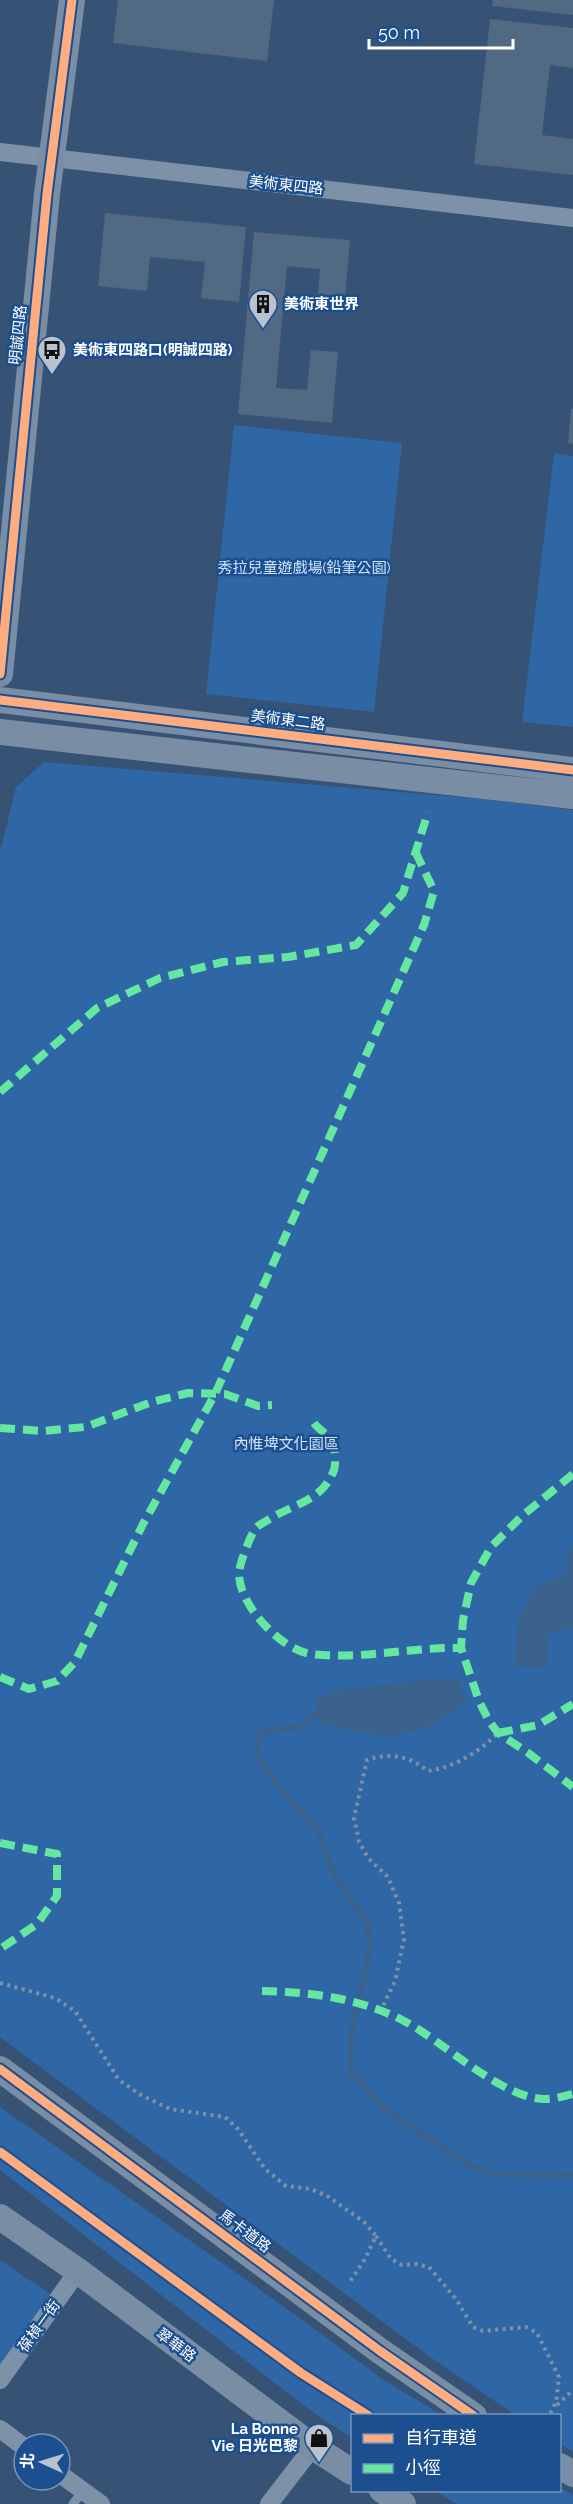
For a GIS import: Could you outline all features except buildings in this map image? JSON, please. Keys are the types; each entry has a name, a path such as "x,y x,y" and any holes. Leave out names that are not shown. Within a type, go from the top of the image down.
{"street":[{"name":"明誠四路","path":"0,674 51,159 72,0"},
{"name":"美術東四路","path":"0,152 573,218"},
{"name":"美術東二路","path":"0,700 573,770"},
{"path":"0,732 573,796"},
{"name":"馬卡道路","path":"0,2069 380,2351 473,2414"},
{"name":"翠華路","path":"0,2217 78,2271 313,2447 351,2471"},
{"name":"葆楨一街","path":"0,2380 78,2271"},
{"path":"269,2504 313,2447"},
{"path":"385,2492 403,2504"},
{"path":"78,2498 101,2504"}],"path":[{"path":"381,2012 394,1981 405,1939 399,1903 388,1877 364,1850 354,1818 367,1760 386,1755 399,1756 419,1764 428,1771 441,1769 483,1747 498,1733"},
{"path":"1,1984 55,1998 75,2011 119,2080 139,2094 170,2109 225,2117 238,2129 265,2169 286,2186 311,2189 329,2198 364,2222 391,2259 402,2265 417,2264 429,2267 456,2299 473,2327 483,2331 526,2327 537,2333 559,2377 556,2402 550,2414"},
{"path":"349,2283 365,2259 376,2236"},
{"path":"550,2414 559,2401 573,2390"}],"green space":[{"name":"秀拉兒童遊戲場(鉛筆公園)","path":"234,425 402,443 374,712 206,694"},
{"path":"554,453 573,456 573,727 522,722"},
{"name":"內惟埤文化園區","path":"44,762 484,799 573,810 573,2452 561,2445 561,2414 514,2414 430,2357 0,2037 0,852 16,787"},
{"path":"0,2107 272,2298 384,2380 440,2414 351,2414 351,2437 311,2411 0,2170"},
{"path":"0,2260 50,2294 0,2366"},
{"path":"561,2488 573,2495 573,2504 457,2504 437,2492 561,2492"}],"shaded area":[{"path":"569,1547 573,1548 573,1628 549,1634 547,1668 515,1667 518,1621 534,1588 564,1574"},
{"path":"459,1680 466,1703 441,1720 416,1731 389,1735 359,1733 323,1724 316,1714 316,1700 332,1691 415,1681"}],"waterway":[{"path":"316,1714 301,1726 260,1733 257,1742 259,1758 275,1782 318,1830 335,1877 367,1923 371,1944 350,2041 351,2072 382,2107 469,2165 497,2174 573,2175"}],"marked path":[{"path":"0,1092 97,1008 160,978 223,962 288,957 356,945 403,893 428,812"},
{"path":"0,1677 29,1689 57,1681 75,1662 143,1524 215,1394 424,925 434,891 416,853"},
{"path":"0,1428 43,1431 85,1427 152,1402 188,1393 225,1394 258,1406 272,1405"},
{"path":"314,1423 333,1443 334,1470 329,1481 315,1495 255,1529 239,1574 246,1599 254,1612 275,1635 287,1644 299,1651 311,1654 348,1655 461,1648"},
{"path":"573,1474 522,1516 491,1547 471,1583 463,1620 461,1648 479,1701 498,1733 573,1787"},
{"path":"498,1733 538,1725 573,1704"},
{"path":"0,1843 57,1854 57,1896 37,1924 0,1949"},
{"path":"262,1991 316,1995 370,2007 420,2030 473,2068 511,2090 529,2097 546,2099 573,2094"}],"cycle path":[{"path":"0,674 47,194 72,0"},
{"path":"0,700 573,770"},
{"path":"0,2069 380,2351 471,2414"},
{"path":"0,2152 301,2373 366,2414"}],"place":[{"name":"美術東世界","path":"263,330"},
{"name":"美術東四路口(明誠四路)","path":"52,376"},
{"name":"La Bonne Vie 日光巴黎","path":"319,2464"}]}
